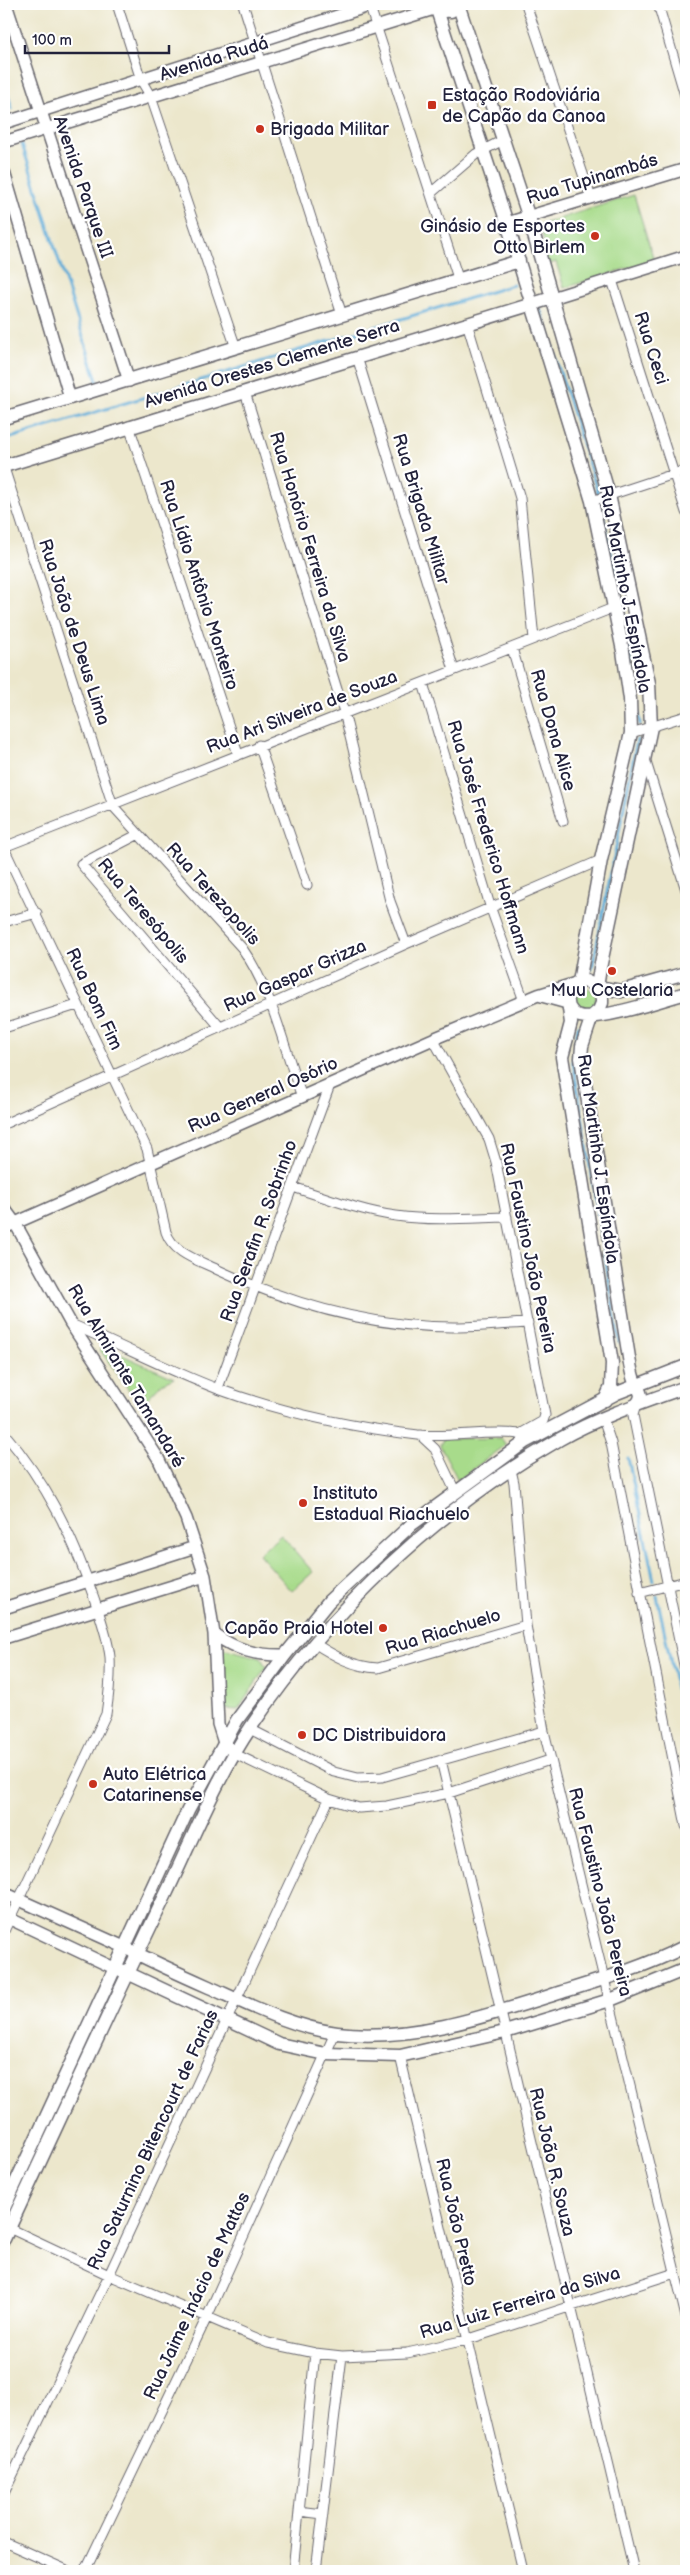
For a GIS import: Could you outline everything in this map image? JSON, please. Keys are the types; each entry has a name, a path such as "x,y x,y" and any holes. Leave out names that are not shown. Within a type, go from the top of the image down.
{"main road":[{"name":"Avenida Rudá","path":"434,8 451,11 458,4"},
{"name":"Rua Martinho J. Espíndola","path":"458,4 528,218 609,495 649,683 651,727 597,987 602,994 602,1003 592,1016 580,1058 630,1364 637,1385"},
{"name":"Rua Martinho J. Espíndola","path":"434,8 507,223 592,501 623,651 630,699 631,733 601,860 577,983 567,995 570,1022 562,1057 612,1363 611,1387 599,1412 603,1419"},
{"name":"Avenida Orestes Clemente Serra","path":"4,418 518,260"},
{"name":"Avenida Orestes Clemente Serra","path":"4,467 129,426 552,298"},
{"path":"577,983 586,981 597,987 621,991 686,973"},
{"path":"568,1005 573,1013 582,1017 592,1016 622,1012 686,993"},
{"path":"4,2208 188,1810 224,1743 251,1699 285,1655 329,1601 352,1578 411,1525 456,1493 523,1438 605,1399 686,1366"},
{"path":"636,1405 641,1395 637,1385"},
{"path":"6,2234 137,1954 236,1754 250,1729 314,1643 346,1606 420,1539 510,1470 563,1438 603,1419 686,1387"},
{"path":"124,1947 236,2000 290,2022 335,2033 372,2036 415,2032 501,2011 605,1978 669,1955 686,1946"},
{"path":"114,1968 129,1973 279,2044 326,2054 400,2056 505,2032 610,2000 686,1969"}],"street":[{"name":"Avenida Parque III","path":"6,4 128,380"},
{"path":"117,4 141,80 151,97 236,348"},
{"path":"243,4 342,315"},
{"name":"Avenida Rudá","path":"4,122 40,113 255,40 371,4"},
{"path":"371,4 458,278"},
{"path":"526,4 591,198"},
{"path":"658,4 686,99"},
{"name":"Avenida Rudá","path":"4,142 434,8"},
{"path":"431,193 482,150 502,140"},
{"name":"Rua Tupinambás","path":"507,223 686,169"},
{"path":"4,172 70,398"},
{"path":"552,298 686,256"},
{"name":"Rua Ceci","path":"612,280 686,512"},
{"path":"467,323 520,498 534,639"},
{"name":"Rua Brigada Militar","path":"358,357 454,670"},
{"name":"Rua Honório Ferreira da Silva","path":"245,392 344,712 390,901 406,944"},
{"name":"Rua Lídio Antônio Monteiro","path":"129,426 238,754"},
{"name":"Rua João de Deus Lima","path":"4,467 113,806"},
{"path":"592,501 686,470"},
{"name":"Rua Ari Silveira de Souza","path":"4,848 113,806 259,745 613,608"},
{"name":"Rua Dona Alice","path":"512,648 562,820"},
{"name":"Rua José Frederico Hoffmann","path":"423,682 491,909 524,1001"},
{"path":"631,733 686,716"},
{"path":"259,745 307,885"},
{"path":"644,757 686,890"},
{"name":"Rua Terezopolis","path":"113,806 137,835 242,948 253,963 272,1005 302,1097"},
{"name":"Rua Teresópolis","path":"137,835 81,864 220,1028"},
{"name":"Rua Bom Fim","path":"4,848 37,913 77,1005 148,1149 168,1239 180,1252 256,1288 296,1302 345,1315 397,1323 458,1327 528,1323"},
{"name":"Rua Gaspar Grizza","path":"4,1124 406,944 601,860"},
{"path":"4,922 37,913"},
{"name":"Rua General Osório","path":"4,1228 433,1039 538,995 577,983"},
{"path":"538,995 568,1005"},
{"path":"4,1028 77,1005"},
{"name":"Rua Faustino João Pereira","path":"433,1039 489,1139 496,1162 545,1414 542,1421 523,1438"},
{"name":"Rua Serafin R. Sobrinho","path":"218,1388 330,1085"},
{"path":"293,1187 357,1207 396,1216 439,1219 507,1217"},
{"name":"Rua Almirante Tamandaré","path":"4,1208 15,1223 71,1324 158,1458 186,1518 205,1576 214,1634 218,1724 224,1743"},
{"path":"71,1324 218,1388 320,1418 420,1435 506,1432 523,1438"},
{"path":"636,1405 633,1415 686,1675"},
{"path":"603,1419 611,1443 686,1826"},
{"path":"4,1433 34,1469 58,1508 98,1609 110,1655 110,1688 106,1714 19,1900 7,1917 4,1931"},
{"path":"420,1435 434,1449 456,1493"},
{"name":"Rua Faustino João Pereira","path":"510,1470 514,1483 526,1624 550,1760 605,1978 675,2273 685,2302 686,2317"},
{"path":"4,1608 195,1547"},
{"path":"4,1638 205,1576"},
{"path":"639,1593 686,1581"},
{"name":"Rua Riachuelo","path":"314,1643 332,1655 348,1662 367,1668 378,1668 526,1624"},
{"path":"214,1634 230,1645 249,1652 264,1656 285,1655"},
{"path":"250,1729 334,1772 358,1778 382,1777 544,1731"},
{"path":"224,1743 236,1754 329,1799 359,1808 388,1806 449,1792 550,1760"},
{"name":"Rua João R. Souza","path":"441,1760 569,2306 634,2571"},
{"name":"Rua Saturnino Bitencourt de Farias","path":"4,2493 109,2275 329,1799"},
{"path":"4,1892 124,1947"},
{"path":"7,1917 114,1968"},
{"name":"Rua Jaime Inácio de Mattos","path":"85,2571 207,2317 335,2033"},
{"name":"Rua João Pretto","path":"400,2056 466,2340 523,2571"},
{"name":"Rua Luiz Ferreira da Silva","path":"6,2234 109,2275 268,2343 315,2353 342,2356 407,2353 466,2340 675,2273"},
{"path":"293,2571 315,2353"},
{"path":"316,2571 342,2356"},
{"path":"299,2511 323,2514"},
{"path":"4,2542 69,2571"}],"green space":[{"name":"Ginásio de Esportes Otto Birlem","path":"634,195 654,260 564,288 556,262 546,265 542,250 546,248 539,225"},
{"path":"585,988 593,991 596,999 593,1007 585,1010 577,1007 574,999 577,991"},
{"path":"102,1346 174,1378 161,1384 143,1403 137,1401 100,1350"},
{"path":"501,1438 506,1445 458,1480 440,1445 443,1439"},
{"path":"281,1535 313,1572 292,1591 259,1554"},
{"path":"226,1649 261,1658 266,1667 238,1710 225,1709 222,1706 220,1652"}],"waterway":[{"path":"4,82 12,109"},
{"path":"22,144 98,384"},
{"path":"4,440 513,285"},
{"path":"540,309 598,493"},
{"path":"601,507 623,604 640,724"},
{"path":"592,969 637,740"},
{"path":"578,1026 573,1062 619,1342"},
{"path":"628,1458 654,1581"},
{"path":"657,1596 686,1736"}],"place":[{"name":"Estação Rodoviária de Capão da Canoa","path":"432,105"},
{"name":"Brigada Militar","path":"260,129"},
{"name":"Ginásio de Esportes Otto Birlem","path":"595,236"},
{"name":"Muu Costelaria","path":"612,971"},
{"name":"Instituto Estadual Riachuelo","path":"303,1503"},
{"name":"Capão Praia Hotel","path":"383,1628"},
{"name":"DC Distribuidora","path":"302,1735"},
{"name":"Auto Elétrica Catarinense","path":"93,1784"}]}
